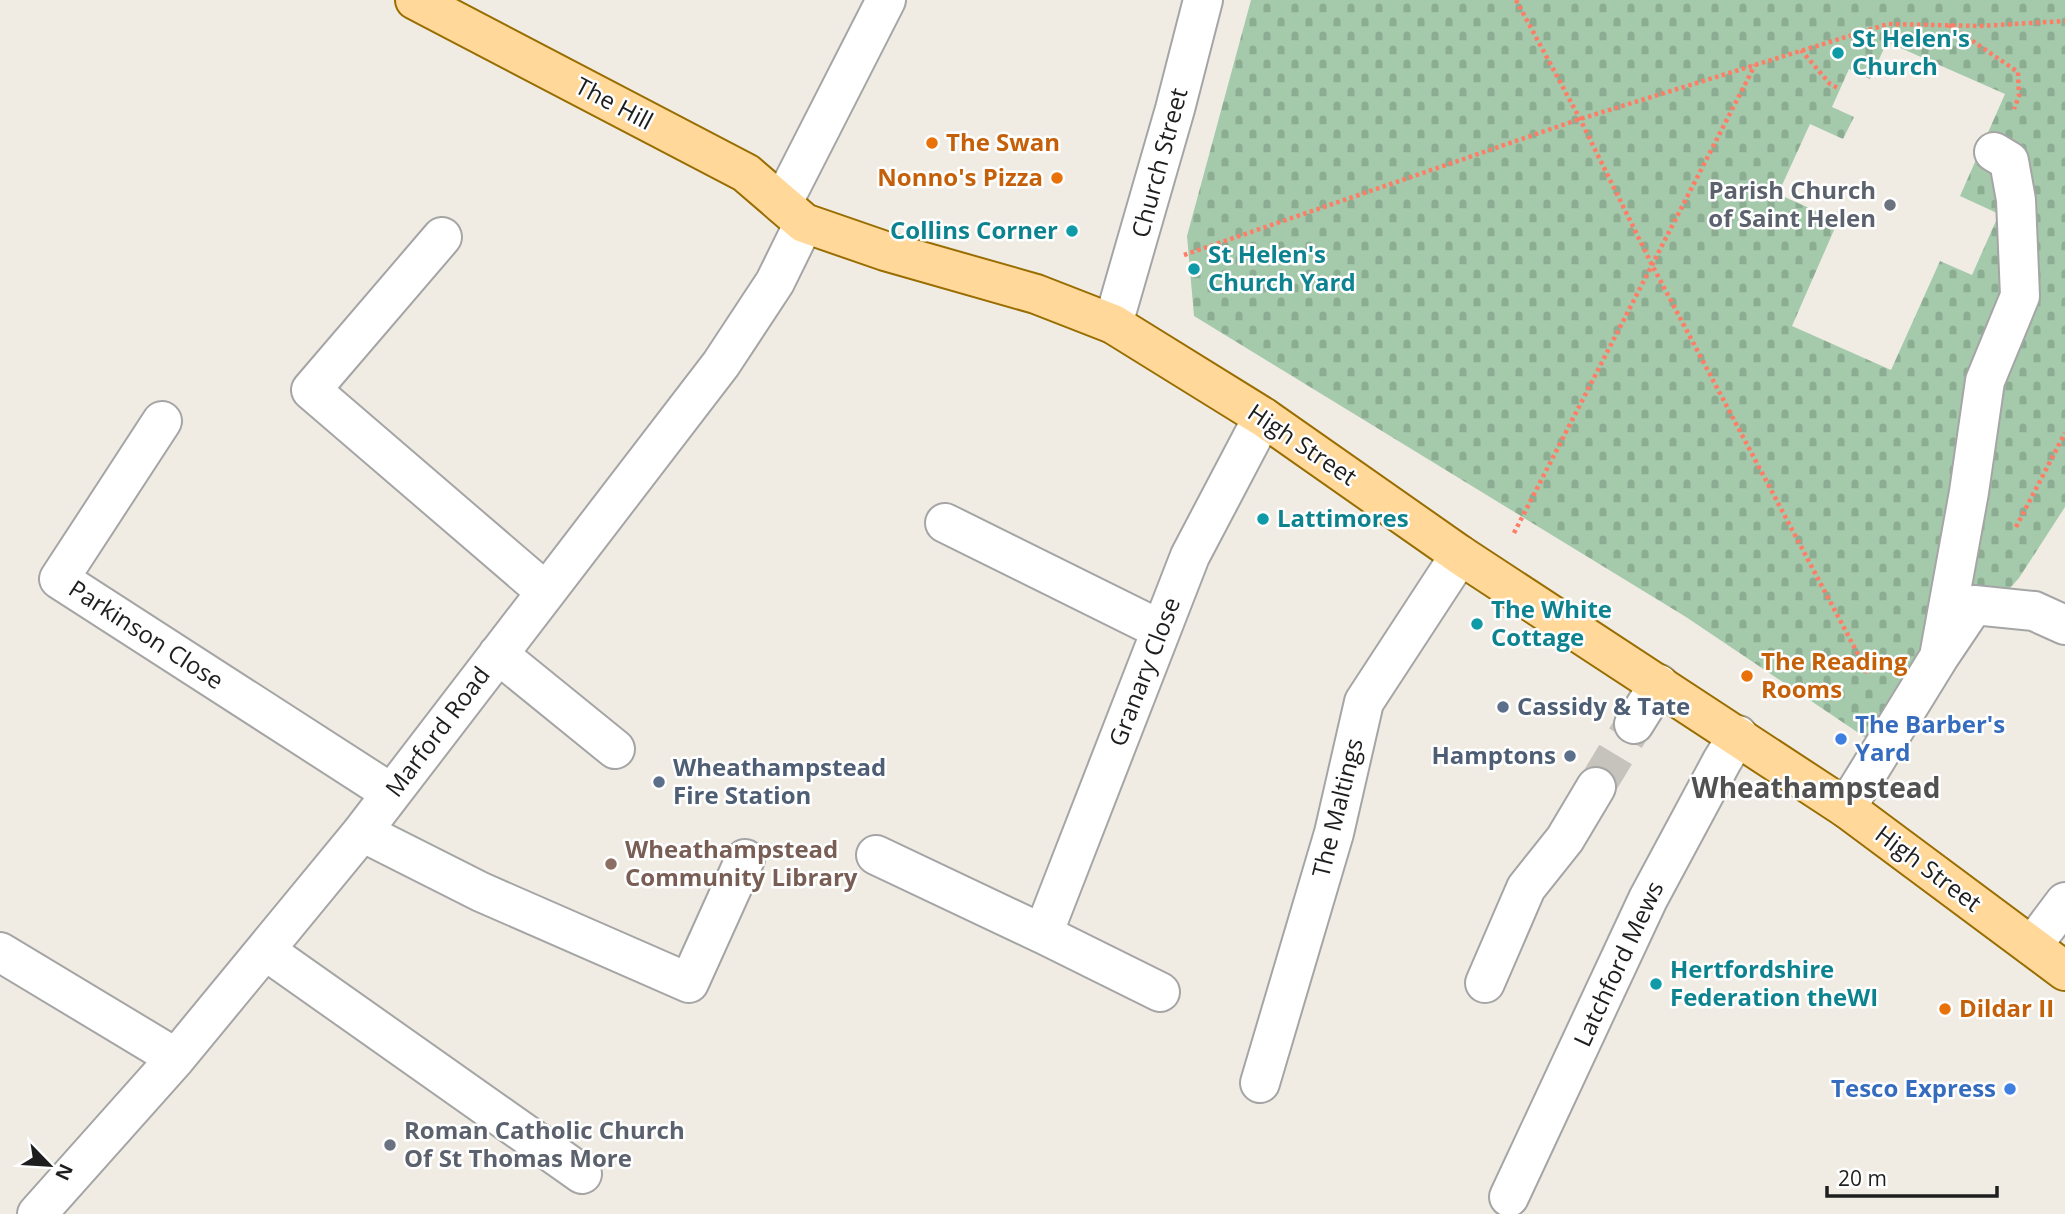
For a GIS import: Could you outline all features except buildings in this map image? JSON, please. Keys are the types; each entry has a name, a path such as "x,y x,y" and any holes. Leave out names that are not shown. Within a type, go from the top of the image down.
{"main road":[{"name":"The Hill","path":"415,0 746,173 793,214"},
{"name":"High Street","path":"793,214 885,251 1036,294 1113,324 1262,417 1460,555 1846,808 2065,971"}],"street":[{"name":"Marford Road","path":"37,1214 176,1058 362,832 721,364 775,282 793,214 886,0"},
{"name":"Church Street","path":"1113,324 1175,109 1203,0"},
{"path":"1939,657 1969,492 1985,381 2020,296 2016,200 2008,161 1994,152"},
{"path":"442,237 311,390 546,592"},
{"name":"Granary Close","path":"1043,934 1190,556 1262,417"},
{"name":"Parkinson Close","path":"162,421 59,579 391,793"},
{"path":"945,523 1161,630"},
{"name":"The Maltings","path":"1260,1083 1334,833 1364,702 1460,555"},
{"path":"1846,808 1939,657 1975,605 2034,611 2065,625"},
{"path":"498,654 615,749"},
{"path":"1634,724 1659,684"},
{"name":"Latchford Mews","path":"1509,1197 1648,899 1738,735"},
{"path":"1485,983 1526,888 1565,839 1596,788"},
{"path":"362,832 481,892 689,983 745,859"},
{"path":"876,855 1160,992"},
{"path":"2032,946 2065,902"},
{"path":"266,951 582,1174"},
{"path":"0,952 176,1058"}],"path":[{"path":"1516,0 1580,119 1651,263 1896,725"},
{"path":"1184,255 1580,119 1888,24 1980,26 2065,22"},
{"path":"1949,24 2018,72 2019,96 1994,152"},
{"path":"1801,50 1830,84 1840,89"},
{"path":"1492,575 1755,64"},
{"path":"2013,531 2065,433"}],"green space":[{"path":"1251,0 2065,0 2065,507 2019,578 1872,742 1686,617 1194,316 1187,236","holes":["1887,42 2005,94 1960,196 1999,214 1972,275 1940,261 1891,370 1792,326 1838,221 1778,194 1810,124 1843,139 1854,117 1832,107 1849,69 1870,79"]}],"tunnel":[{"path":"1596,787 1634,724"}],"place":[{"name":"St Helen's Church","path":"1838,53"},
{"name":"The Swan","path":"932,143"},
{"name":"Nonno's Pizza","path":"1057,178"},
{"name":"Parish Church of Saint Helen","path":"1890,205"},
{"name":"Collins Corner","path":"1072,231"},
{"name":"St Helen's Church Yard","path":"1194,269"},
{"name":"Lattimores","path":"1263,519"},
{"name":"The White Cottage","path":"1477,624"},
{"name":"The Reading Rooms","path":"1747,676"},
{"name":"Cassidy & Tate","path":"1503,707"},
{"name":"The Barber's Yard","path":"1841,739"},
{"name":"Hamptons","path":"1570,756"},
{"name":"Wheathampstead Fire Station","path":"659,782"},
{"name":"Wheathampstead Community Library","path":"611,864"},
{"name":"Hertfordshire Federation theWI","path":"1656,984"},
{"name":"Dildar II","path":"1945,1009"},
{"name":"Tesco Express","path":"2010,1089"},
{"name":"Roman Catholic Church Of St Thomas More","path":"390,1145"}],"district":[{"name":"Wheathampstead","path":"1816,788"}]}
